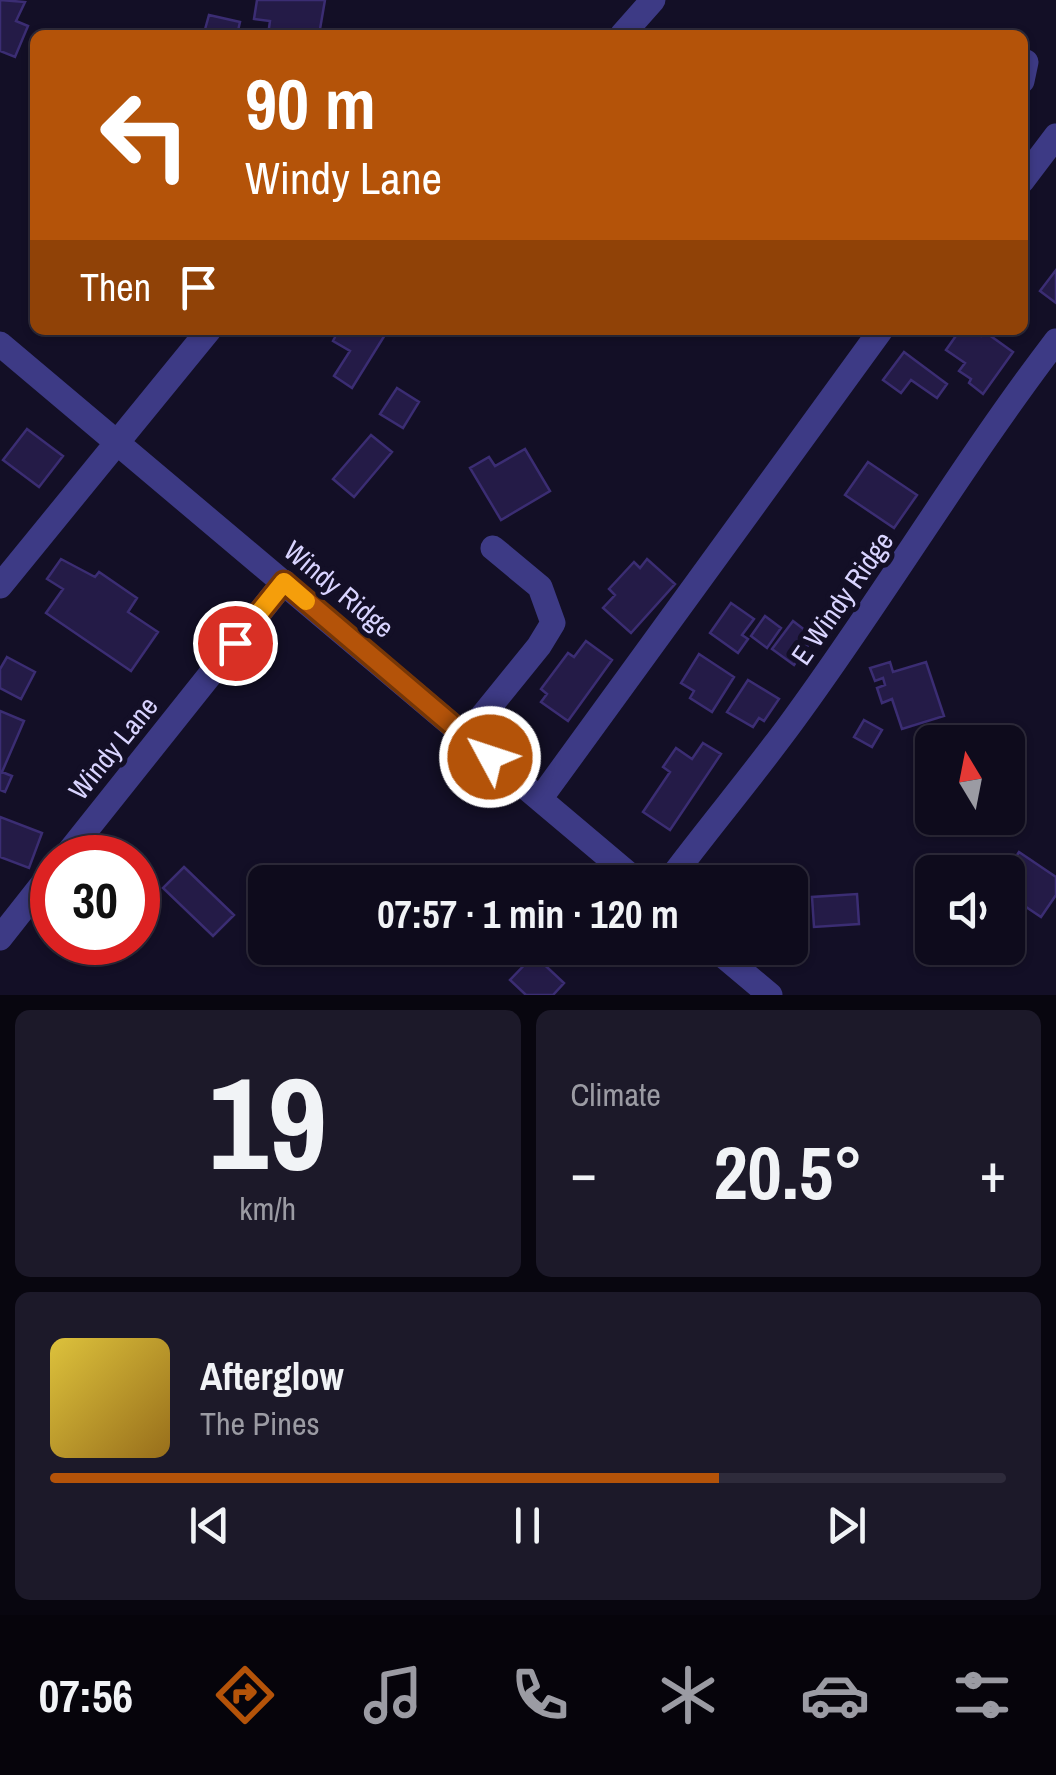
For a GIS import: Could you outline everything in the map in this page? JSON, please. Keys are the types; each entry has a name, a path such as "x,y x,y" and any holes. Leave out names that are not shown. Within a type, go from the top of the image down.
{"street":[{"path":"627,30 654,0"},
{"path":"1028,173 1056,136"},
{"path":"0,586 205,335"},
{"path":"540,799 877,335"},
{"name":"E Windy Ridge","path":"681,865 793,720 928,527 1006,406 1056,342"},
{"name":"Windy Ridge","path":"0,344 618,865"},
{"path":"466,736 553,623 540,586 493,548"},
{"name":"Windy Lane","path":"82,835 284,582"},
{"path":"0,938 30,900"},
{"path":"734,965 770,995"}],"building":[{"path":"0,0 25,2 16,21 28,26 15,57 0,51"},
{"path":"257,0 325,0 320,30 269,30 270,21 254,19"},
{"path":"209,15 240,22 238,30 205,30"},
{"path":"1056,270 1056,303 1040,291"},
{"path":"332,335 385,335 352,388 334,376 350,351 333,341"},
{"path":"956,335 989,335 1013,352 983,394 959,371 965,363 946,350"},
{"path":"904,352 947,384 937,398 911,380 901,393 883,380"},
{"path":"397,388 419,402 403,428 380,414"},
{"path":"27,429 63,456 39,487 3,460"},
{"path":"371,435 392,452 354,497 333,479"},
{"path":"525,449 550,491 501,520 470,468 489,457 495,466"},
{"path":"868,462 917,495 894,528 845,495"},
{"path":"61,559 95,577 99,572 137,598 128,612 158,632 131,671 46,613 63,589 47,579"},
{"path":"647,559 675,584 631,633 603,608 615,595 609,589 634,562 640,568"},
{"path":"731,603 754,619 742,635 748,639 738,653 710,633"},
{"path":"765,616 781,628 767,648 751,636"},
{"path":"793,621 814,637 794,665 772,649"},
{"path":"586,641 612,660 568,721 541,702 547,694 541,689 568,653 574,657"},
{"path":"699,654 734,677 712,712 690,698 694,691 681,683"},
{"path":"7,657 35,672 21,699 0,688 0,669"},
{"path":"890,662 893,672 926,662 944,716 902,729 892,699 882,703 877,688 885,685 883,678 875,681 870,668"},
{"path":"748,680 779,699 764,721 759,718 753,727 727,712"},
{"path":"0,711 24,721 2,772 12,776 5,792 0,790"},
{"path":"864,720 882,730 872,747 854,737"},
{"path":"703,743 721,754 670,830 643,812 670,772 663,767 676,748 692,759"},
{"path":"0,817 42,833 30,835 29,868 0,857"},
{"path":"1025,856 1056,877 1056,895 1041,917 1025,906"},
{"path":"184,867 234,915 213,936 163,888"},
{"path":"857,894 859,924 814,927 812,897"},
{"path":"524,965 545,965 564,983 553,995 526,995 510,980"}],"slow traffic":[{"path":"258,614 284,582 306,601"}],"route":[{"path":"235,643 284,582 490,757"}]}
